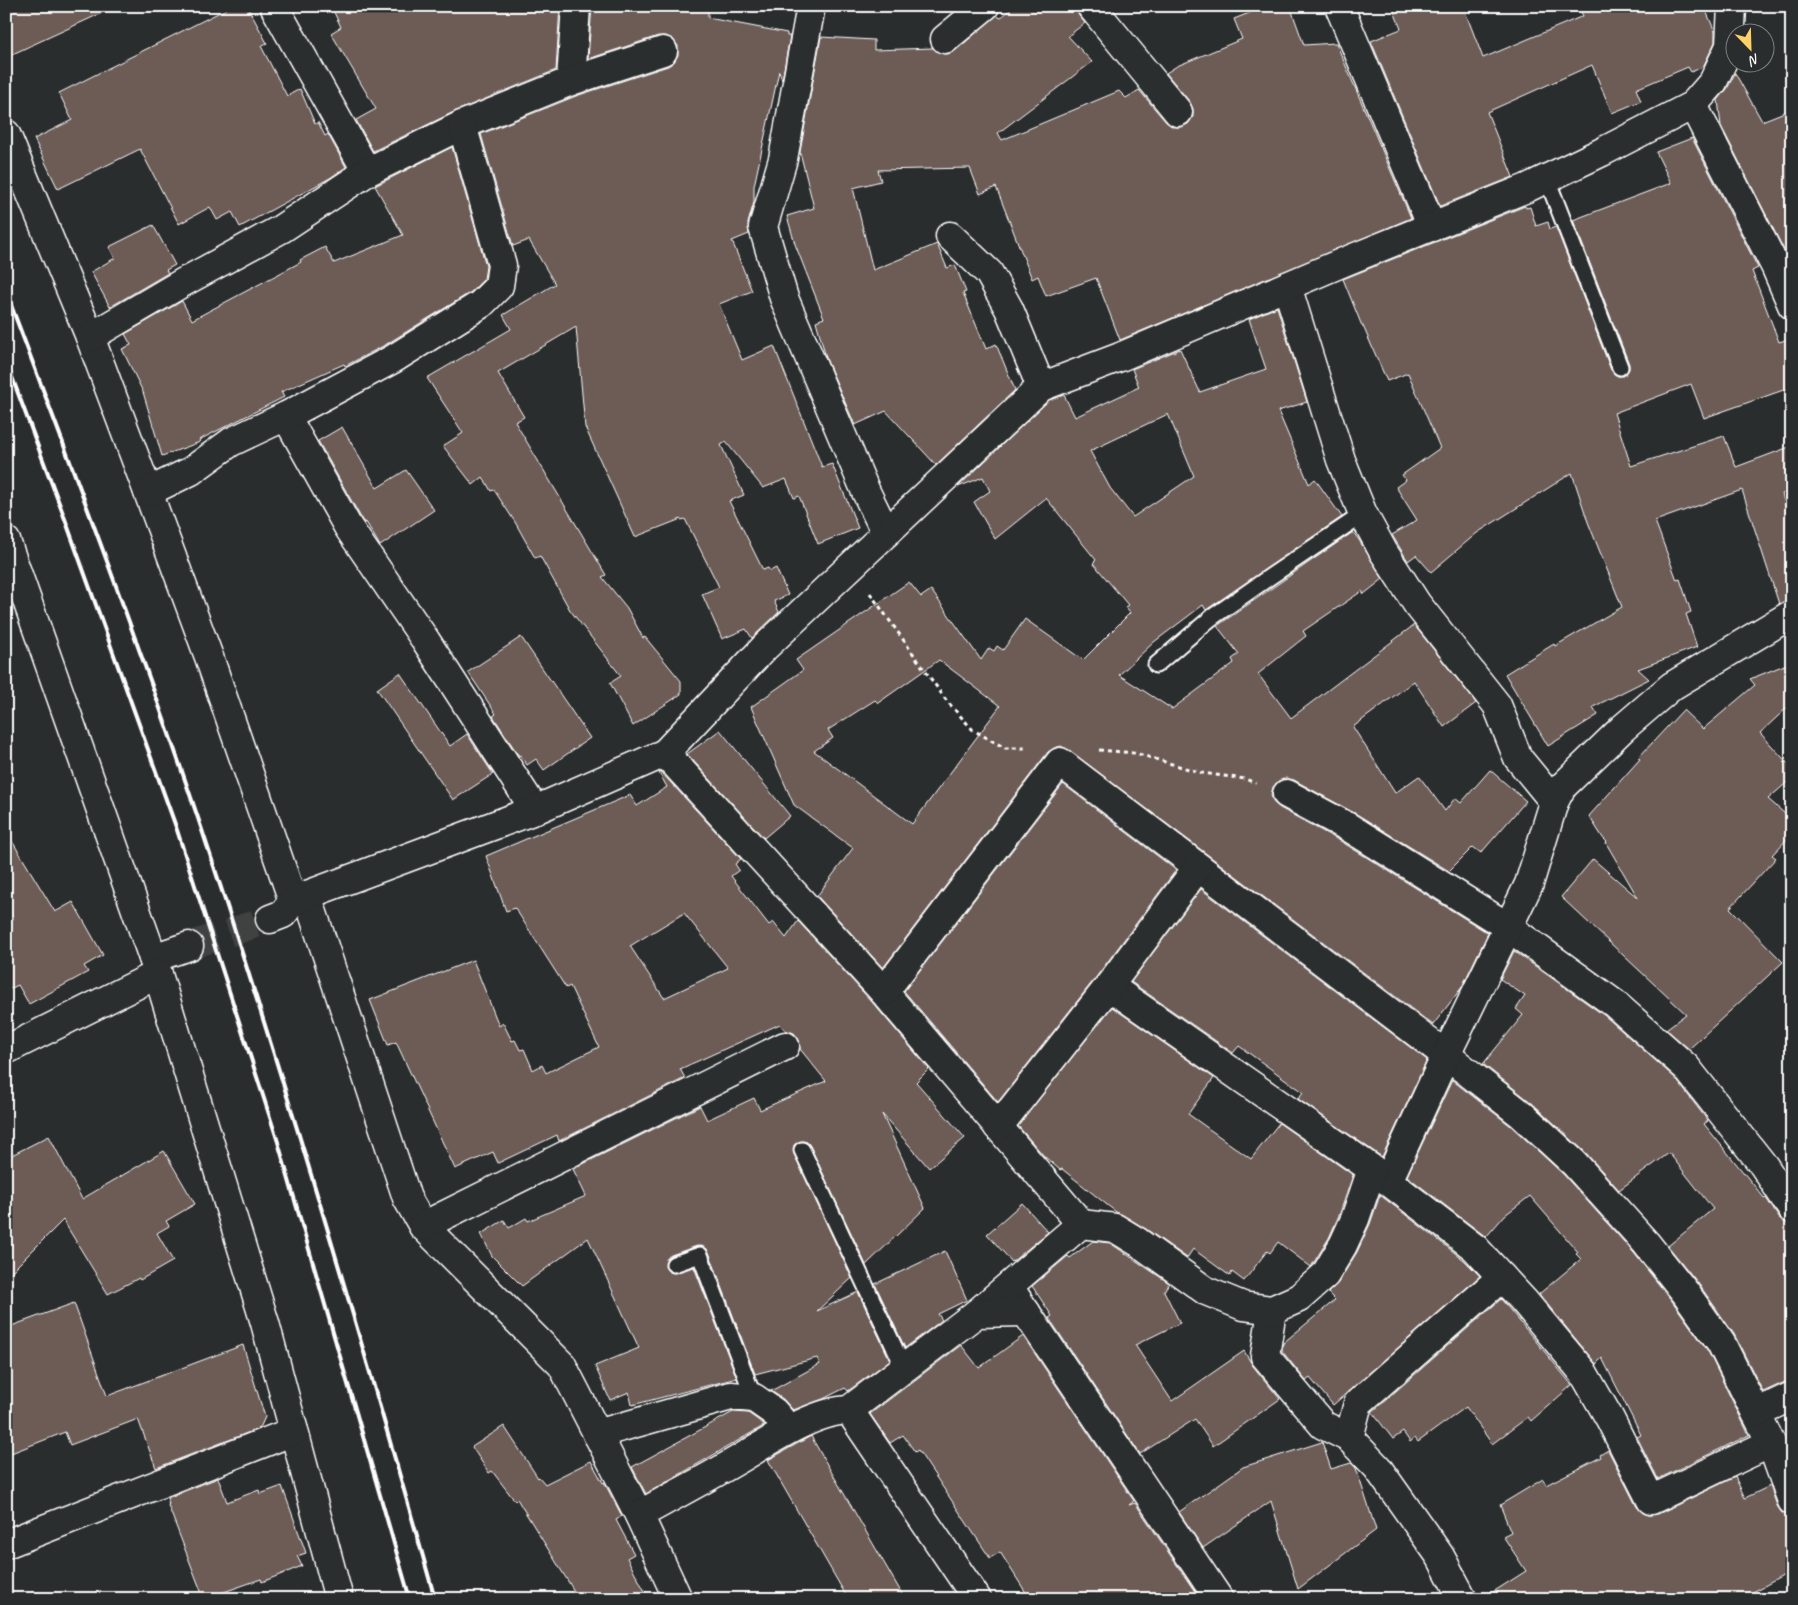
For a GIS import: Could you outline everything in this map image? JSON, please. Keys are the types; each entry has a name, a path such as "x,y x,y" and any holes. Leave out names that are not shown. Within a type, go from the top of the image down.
{"street":[{"path":"274,6 367,172"},
{"path":"571,81 576,6"},
{"path":"812,6 783,159 763,227 784,298 866,492 886,533"},
{"path":"945,39 986,6"},
{"path":"1091,6 1178,112"},
{"path":"1339,6 1432,227"},
{"path":"270,919 283,914 300,898 535,810 665,753 764,648 1041,388 1120,357 1547,178 1694,105 1713,82 1730,46 1732,6"},
{"path":"90,337 182,283 282,229 367,172 462,125 571,81 663,50"},
{"path":"1694,105 1776,268 1792,305"},
{"path":"148,492 191,471 231,442 286,416 393,359 481,304 499,286 502,266 462,125"},
{"path":"6,134 90,337 300,898 407,1198 423,1226 562,1365 639,1515 678,1599"},
{"path":"950,236 989,273 1009,309 1041,388"},
{"path":"1287,286 1341,460 1363,514 1383,551 1417,604 1497,705 1518,758 1554,802"},
{"path":"286,416 348,527 426,641 535,810"},
{"path":"6,542 155,966 264,1322 338,1599"},
{"path":"665,753 884,992 1081,1224 1115,1228 1138,1242 1206,1291 1243,1306 1272,1310 1299,1298 1325,1275 1343,1245 1355,1219 1446,1055 1508,928 1529,884 1554,802 1562,788 1623,728 1672,686 1789,620"},
{"path":"884,992 1060,762 1446,1055 1521,1114 1574,1162 1646,1243 1685,1292 1721,1343 1771,1443 1792,1501"},
{"path":"1288,794 1357,833 1508,928 1615,1004 1686,1067 1764,1166 1792,1209"},
{"path":"998,1127 1109,986 1198,866"},
{"path":"6,1050 189,946"},
{"path":"1109,986 1380,1175 1475,1248 1524,1301 1583,1372 1610,1419 1651,1500 1771,1443"},
{"path":"423,1226 785,1046"},
{"path":"639,1515 735,1462 789,1429 838,1410 849,1410 977,1313 1081,1224"},
{"path":"1349,1438 1358,1404 1502,1277"},
{"path":"1009,1287 1219,1599"},
{"path":"1272,1310 1265,1356 1323,1425 1349,1438 1377,1467 1440,1556 1463,1599"},
{"path":"977,1313 1026,1312"},
{"path":"597,1434 731,1396 754,1398 774,1412 789,1429"},
{"path":"1756,1413 1792,1396"},
{"path":"849,1410 976,1599"},
{"path":"6,1544 294,1431"}],"lane":[{"path":"1547,178 1620,366"},
{"path":"1156,665 1218,613 1363,514"},
{"path":"802,1150 904,1368"},
{"path":"674,1264 700,1255 754,1398"}],"path":[{"path":"851,566 946,700 973,730 1005,748 1032,748"},
{"path":"1097,749 1135,753 1202,773 1245,779 1288,794"}],"building":[{"path":"6,6 117,6 6,57"},
{"path":"232,6 247,6 267,43 261,46 287,96 300,89 315,124 318,122 325,136 328,134 346,167 330,178 240,227 232,212 217,220 210,207 179,224 140,149 58,189 34,139 72,120 59,93"},
{"path":"331,6 560,6 556,70 456,111 373,151 356,120 376,109 331,33 341,27"},
{"path":"592,6 708,6 708,18 787,33 787,36 790,36 782,80 779,71 754,186 754,202 748,223 749,234 732,241 752,291 719,304 742,360 774,346 822,467 832,464 858,528 818,544 799,496 794,498 786,479 763,488 726,442 721,445 744,495 729,501 763,570 768,568 770,571 776,568 788,595 774,601 779,612 752,638 746,629 722,639 702,594 719,587 685,519 635,537 585,427 576,327 498,373 524,417 515,422 606,575 602,577 627,608 643,638 645,637 681,681 681,694 633,726 610,683 621,676 570,610 540,556 535,558 515,522 494,490 491,491 483,477 473,485 443,446 463,433 427,378 511,329 503,315 555,284 529,240 513,246 481,134 576,96 668,66 674,62 678,55 678,46 673,39 666,36 658,36 588,59"},
{"path":"1015,6 1076,6 1079,16 1085,23 1068,36 1092,62 998,133 1002,140 1119,91 1126,98 1139,90 1166,122 1173,127 1188,124 1193,117 1193,109 1190,102 1166,73 1177,66 1242,39 1234,19 1267,6 1290,6 1304,45 1336,43 1411,218 1120,340 1096,278 1046,296 1038,276 1032,279 996,187 980,194 970,168 878,170 881,181 853,188 873,270 937,244 947,268 955,265 966,292 963,293 986,349 996,344 1015,390 936,465 886,411 855,425 827,361 816,321 824,318 795,244 787,216 814,208 800,152 821,37 874,40 874,50 933,48 939,53 947,54 955,51 997,15 1000,18"},
{"path":"1392,6 1463,6 1483,58 1583,16 1578,6 1704,6 1715,32 1715,42 1703,67 1691,72 1688,67 1636,89 1641,101 1612,113 1592,65 1487,112 1513,177 1440,206 1371,41 1401,29"},
{"path":"1735,73 1762,121 1792,109 1792,254 1787,256 1721,126 1718,100 1727,89"},
{"path":"1692,138 1758,268 1752,271 1779,342 1792,338 1792,387 1704,418 1691,384 1614,413 1631,466 1724,436 1736,467 1792,446 1792,490 1782,494 1792,528 1792,598 1779,604 1742,490 1655,521 1677,580 1680,579 1691,612 1686,614 1697,647 1638,669 1649,679 1593,707 1598,715 1548,746 1505,674 1554,644 1555,646 1622,607 1588,522 1572,473 1477,533 1431,572 1416,555 1408,561 1392,535 1417,520 1396,487 1406,480 1402,475 1440,448 1408,373 1387,381 1343,279 1525,206 1526,208 1530,207 1536,226 1548,222 1550,229 1556,227 1611,370 1618,376 1624,376 1629,369 1629,364 1573,220 1671,183 1656,152"},
{"path":"452,147 486,266 484,279 471,292 385,345 345,366 344,364 281,392 284,397 199,440 200,442 162,456 143,392 122,349 131,345 125,334 182,301 192,320 301,262 300,260 325,247 334,263 403,235 375,186"},
{"path":"153,225 175,265 166,270 168,273 110,307 91,272 115,258 109,247"},
{"path":"1277,307 1307,402 1278,411 1309,484 1315,479 1342,517 1206,610 1203,605 1154,642 1119,675 1172,709 1234,663 1232,659 1239,654 1217,626 1353,532 1383,579 1364,594 1362,591 1303,631 1306,636 1258,674 1291,718 1414,625 1476,703 1444,727 1414,681 1353,727 1395,793 1419,776 1445,811 1455,798 1461,803 1490,770 1526,801 1481,853 1473,847 1449,871 1358,815 1294,780 1286,778 1278,781 1273,787 1271,795 1274,803 1280,808 1342,842 1488,933 1462,987 1433,1025 1069,750 1061,746 1048,752 883,968 817,896 853,848 794,805 751,707 803,670 796,660 909,582 921,597 931,590 981,660 989,648 994,651 997,646 1003,650 1025,619 1083,660 1130,613 1125,607 1128,605 1093,563 1096,560 1046,498 995,539 974,502 990,491 983,477 958,487 1049,400 1064,395 1075,417 1139,387 1132,369 1180,349 1200,392 1266,369 1249,319","holes":["1168,414 1194,476 1133,517 1110,488 1090,451","939,660 1000,706 912,824 814,751 833,738 828,730 875,700 878,703"]},
{"path":"342,427 377,488 406,470 434,510 380,546 366,522 364,523 318,441"},
{"path":"521,637 590,738 544,770 536,759 527,765 519,756 493,716 496,714 468,672"},
{"path":"1792,662 1792,703 1760,733 1792,768 1792,778 1768,799 1792,820 1792,834 1772,855 1776,858 1730,908 1783,962 1689,1049 1666,1029 1686,1014 1561,897 1593,859 1638,898 1607,842 1589,816 1640,759 1638,758 1683,710 1703,729 1755,685 1750,679"},
{"path":"400,673 450,746 467,734 493,774 453,800 377,689"},
{"path":"720,730 790,816 764,838 687,754"},
{"path":"661,772 741,859 735,864 739,870 731,876 769,925 773,922 786,938 798,921 872,1002 929,1069 916,1082 965,1138 929,1168 882,1114 925,1208 866,1265 810,1146 807,1142 802,1141 794,1145 794,1154 852,1278 817,1311 858,1292 890,1360 848,1391 845,1388 823,1399 793,1410 783,1399 771,1391 820,1364 817,1358 755,1374 706,1248 697,1246 671,1255 667,1258 665,1267 673,1273 694,1267 737,1378 632,1405 629,1392 610,1400 595,1366 639,1348 588,1238 522,1286 492,1256 481,1234 504,1220 509,1228 526,1218 528,1221 586,1196 573,1169 700,1106 707,1120 754,1098 760,1110 826,1081 800,1049 799,1040 794,1033 785,1030 780,1024 680,1069 685,1078 559,1141 557,1135 498,1163 493,1152 455,1169 396,1042 388,1045 370,1000 473,960 499,1026 503,1023 512,1041 515,1040 520,1050 524,1049 533,1070 542,1065 546,1073 599,1047 570,986 566,988 515,908 506,911 486,856 630,795 637,806 667,787 659,773","holes":["684,913 728,968 664,998 630,946"]},
{"path":"1063,784 1176,870 1097,976 998,1102 904,991"},
{"path":"6,831 55,912 73,902 103,955 84,966 88,972 29,1004 18,985 6,991"},
{"path":"1201,889 1427,1060 1382,1157 1298,1099 1303,1092 1239,1046 1233,1053 1131,982"},
{"path":"1514,951 1605,1016 1675,1078 1708,1121 1704,1124 1766,1198 1779,1218 1787,1223 1792,1230 1792,1381 1785,1382 1763,1392 1734,1334 1698,1283 1668,1246 1713,1209 1669,1153 1619,1190 1585,1152 1532,1103 1483,1064 1523,1015 1516,1009 1525,996 1500,979"},
{"path":"1112,1007 1214,1078 1188,1114 1251,1159 1279,1123 1353,1175 1329,1238 1311,1267 1278,1242 1270,1253 1267,1251 1244,1281 1232,1272 1230,1276 1193,1249 1187,1258 1146,1229 1116,1212 1062,1169 1060,1170 1044,1156 1018,1126"},
{"path":"1452,1080 1511,1126 1563,1174 1634,1253 1708,1351 1749,1435 1658,1479 1637,1437 1641,1435 1602,1358 1596,1364 1539,1294 1581,1259 1576,1254 1578,1252 1530,1196 1505,1215 1486,1237 1407,1176"},
{"path":"49,1136 82,1199 164,1151 195,1204 166,1221 169,1226 157,1233 173,1261 140,1280 139,1278 108,1294 63,1220 6,1277 6,1158"},
{"path":"1380,1195 1464,1260 1480,1276 1333,1405 1310,1378 1306,1381 1282,1351 1283,1343 1335,1300 1328,1293 1338,1283 1357,1252 1370,1224"},
{"path":"1022,1203 1048,1232 1012,1262 987,1234"},
{"path":"1093,1241 1110,1243 1169,1283 1164,1291 1180,1323 1135,1345 1172,1401 1244,1351 1253,1366 1280,1399 1213,1446 1195,1419 1140,1454 1049,1318 1052,1316 1032,1286 1068,1256 1070,1258"},
{"path":"945,1251 967,1300 938,1314 942,1320 905,1348 875,1284"},
{"path":"1501,1299 1572,1385 1531,1421 1528,1417 1492,1444 1466,1407 1418,1442 1415,1438 1410,1442 1403,1432 1393,1439 1372,1412"},
{"path":"74,1303 107,1396 243,1345 265,1417 260,1428 156,1468 138,1419 70,1445 65,1432 6,1455 6,1328"},
{"path":"1023,1336 1134,1501 1129,1505 1135,1503 1200,1599 1030,1599 1000,1552 990,1558 918,1450 915,1452 903,1435 890,1443 870,1414 961,1345 979,1368"},
{"path":"733,1412 748,1413 765,1425 646,1494 632,1467"},
{"path":"504,1426 538,1478 545,1484 591,1461 622,1516 616,1520 634,1554 627,1558 649,1599 579,1599 517,1499 515,1501 492,1471 489,1473 472,1447"},
{"path":"811,1436 905,1599 848,1599 768,1460"},
{"path":"1322,1442 1331,1469 1351,1463 1356,1468 1376,1530 1298,1589 1271,1501 1203,1548 1179,1512 1243,1467"},
{"path":"1608,1450 1637,1507 1643,1513 1649,1515 1658,1514 1735,1477 1745,1498 1770,1486 1777,1506 1782,1513 1792,1516 1792,1571 1740,1599 1482,1599 1526,1571 1503,1536 1511,1532 1500,1505 1543,1479 1546,1485 1601,1457 1600,1455"},
{"path":"218,1478 227,1502 259,1490 260,1494 282,1486 306,1553 297,1556 302,1566 262,1582 261,1579 204,1599 167,1498"}],"tunnel":[{"path":"189,946 270,919"}],"railway":[{"path":"6,292 128,620 230,915 321,1207 435,1599"},
{"path":"6,361 176,827 278,1142 410,1599"}]}
